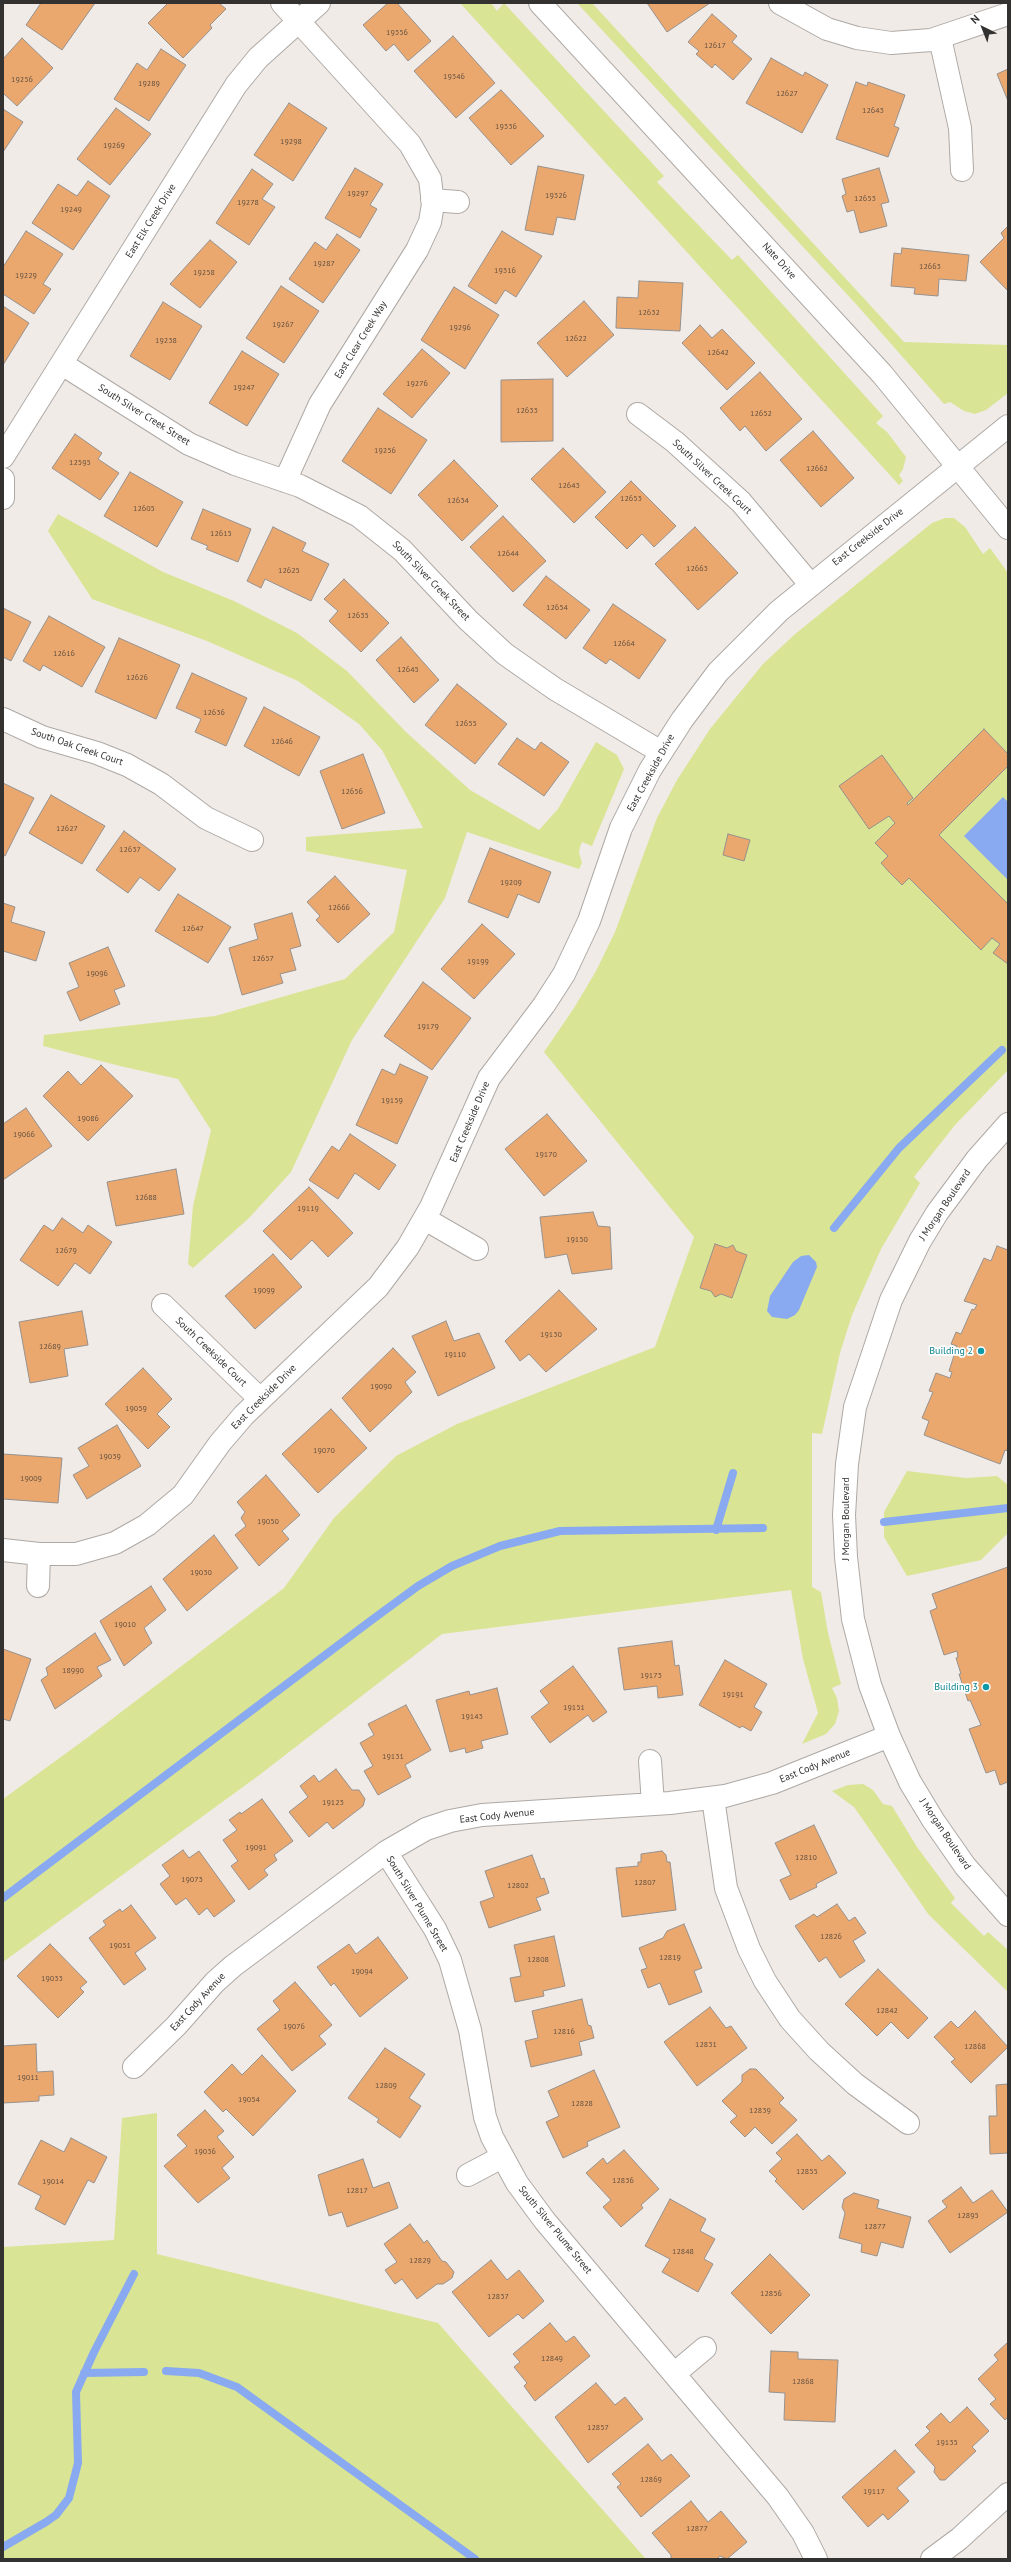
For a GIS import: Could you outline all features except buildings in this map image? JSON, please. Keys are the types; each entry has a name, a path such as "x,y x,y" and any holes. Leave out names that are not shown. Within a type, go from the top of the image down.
{"street":[{"name":"East Clear Creek Way","path":"282,3 410,144 427,172 432,200 430,222 420,245 317,410 285,481"},
{"name":"East Elk Creek Drive","path":"3,457 236,85 258,58 319,3"},
{"name":"Nate Drive","path":"540,3 857,346 959,465 1008,528"},
{"path":"780,3 818,26 857,38 901,43 940,38 1008,14"},
{"path":"940,38 960,128 962,170"},
{"path":"432,200 458,202"},
{"name":"South Silver Creek Street","path":"62,364 189,444 224,460 285,481 330,500 379,530 402,550 468,620 505,654 555,689 661,752"},
{"name":"South Silver Creek Court","path":"638,414 676,442 741,502 810,584"},
{"name":"East Creekside Drive","path":"3,1550 39,1554 76,1554 100,1549 128,1537 147,1526 183,1495 229,1432 260,1399 364,1302 396,1265 425,1219 447,1175 489,1078 544,1005 570,961 589,922 621,828 661,752 718,672 758,630 810,584 1008,426"},
{"path":"3,479 3,498"},
{"name":"South Oak Creek Court","path":"3,719 42,737 102,754 127,765 169,789 206,818 252,840"},
{"name":"J Morgan Boulevard","path":"1008,1124 962,1177 920,1241 887,1310 856,1407 845,1484 847,1574 851,1607 862,1658 889,1736 910,1782 933,1820 965,1866 1008,1914"},
{"path":"425,1219 477,1249"},
{"name":"South Creekside Court","path":"163,1305 260,1399"},
{"path":"38,1586 39,1554"},
{"name":"East Cody Avenue","path":"134,2067 171,2032 215,1982 233,1966 386,1852 426,1829 460,1818 653,1804 713,1798 772,1783 889,1736"},
{"path":"650,1760 653,1804"},
{"path":"713,1798 726,1888 749,1949 765,1981 790,2019 819,2051 855,2084 908,2123"},
{"name":"South Silver Plume Street","path":"386,1852 435,1929 450,1960 470,2030 485,2117 502,2157 517,2183 541,2216 778,2497 803,2533 816,2559"},
{"path":"468,2175 502,2157"},
{"path":"674,2374 705,2348"},
{"path":"932,2559 959,2539 1008,2494"}],"green space":[{"path":"460,3 491,3 497,11 504,3 664,176 657,182 732,260 738,255 883,416 876,423 887,432 906,457 903,469 899,475 903,481 899,485"},
{"path":"577,3 592,3 904,342 1008,345 1008,393 986,410 975,414 964,411 950,402 944,404 856,304"},
{"path":"58,514 163,572 234,601 297,633 347,671 406,732 470,790 539,830 558,809 596,742 617,755 624,769 592,846 582,842 579,852 582,863 579,869 467,832 445,898 352,1040 291,1172 249,1218 193,1268 188,1264 193,1206 211,1130 178,1079 43,1046 44,1035 215,1016 345,979 394,932 407,870 306,851 306,837 423,828 382,750 359,724 298,681 207,641 92,599 48,531"},
{"path":"945,518 954,518 965,527 983,554 990,548 1008,573 1008,1070 955,1125 914,1177 920,1183 881,1249 852,1315 840,1353 822,1434 812,1433 812,1587 821,1592 828,1633 841,1684 832,1688 837,1698 839,1711 835,1724 826,1734 802,1744 818,1713 803,1659 791,1590 442,1634 258,1776 3,1962 3,1799 87,1738 284,1588 334,1518 396,1456 457,1424 655,1347 694,1237 544,1052 574,1008 596,971 615,932 657,818 677,780 710,729 763,664 794,635 932,523"},
{"path":"907,1471 966,1478 997,1476 1008,1485 1008,1533 981,1560 907,1576 884,1537 884,1512"},
{"path":"863,1784 873,1790 883,1804 892,1806 917,1847 955,1898 951,1903 984,1936 988,1932 1008,1950 1008,1992 929,1915 854,1807 832,1791 848,1785"},
{"path":"157,2113 157,2254 438,2323 646,2559 3,2559 3,2247 114,2240 122,2118"}],"water":[{"path":"1003,797 1008,802 1008,880 964,836"},
{"path":"809,1255 816,1262 817,1267 799,1310 795,1315 787,1319 772,1317 767,1311 770,1296 793,1262 801,1256"}],"waterway":[{"path":"834,1228 899,1148 1002,1050"},
{"path":"716,1530 733,1473"},
{"path":"884,1522 1008,1508"},
{"path":"3,1898 369,1622 418,1586 452,1566 500,1546 560,1531 763,1528"},
{"path":"3,2547 56,2515 69,2498 78,2463 76,2392 94,2352 134,2274"},
{"path":"166,2371 199,2373 237,2387 475,2559"},
{"path":"84,2373 144,2372"}],"place":[{"name":"Building 2","path":"981,1351"},
{"name":"Building 3","path":"986,1687"}]}
